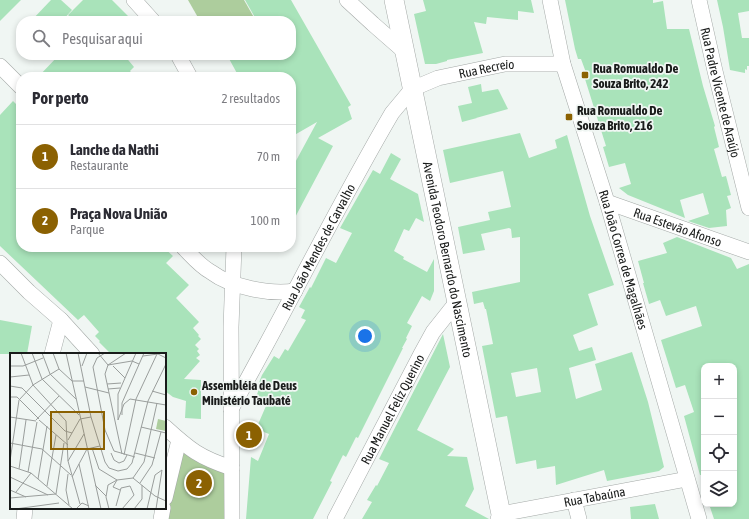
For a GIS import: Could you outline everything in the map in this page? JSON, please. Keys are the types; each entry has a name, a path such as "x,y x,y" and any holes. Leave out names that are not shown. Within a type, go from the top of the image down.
{"street":[{"path":"134,0 149,16"},
{"path":"348,0 405,52"},
{"name":"Avenida Teodoro Bernardo do Nascimento","path":"394,0 500,517"},
{"name":"Rua João Correa de Magalhães","path":"550,0 563,64 607,202 699,519"},
{"name":"Rua Padre Vicente de Araújo","path":"699,0 715,72 749,208"},
{"path":"181,60 187,72"},
{"name":"Rua Recreio","path":"412,89 438,78 505,64 563,64"},
{"path":"0,66 16,82"},
{"name":"Rua João Mendes de Carvalho","path":"231,409 295,291 335,213 392,113 412,89"},
{"name":"Rua Estevão Afonso","path":"607,202 749,252"},
{"path":"188,252 210,272 222,279 258,290 274,292 295,291"},
{"path":"232,519 231,409 234,252"},
{"path":"0,263 29,292 61,320 91,353"},
{"name":"Rua Manuel Feliz Querino","path":"335,519 433,332 456,303"},
{"path":"52,353 61,320"},
{"path":"166,428 190,450 213,462 232,468"},
{"path":"166,494 179,440"},
{"name":"Rua Tabaúna","path":"500,517 574,500 687,479"},
{"path":"574,500 579,519"},
{"path":"24,519 26,509"},
{"path":"161,519 163,509"}],"green space":[{"path":"188,0 244,0 253,16 197,16"},
{"path":"179,441 229,471 229,519 162,519 164,509 166,509 166,501"}],"building":[{"path":"0,0 21,0 0,21"},
{"path":"51,0 61,0 72,10 67,16 36,16"},
{"path":"83,0 112,0 128,16 69,16 68,15"},
{"path":"245,0 291,0 351,105 348,107 352,119 318,138 333,146 296,216 296,161 317,122 296,134 296,72 236,72 230,60 296,60 296,16 254,16"},
{"path":"423,0 531,0 534,13 518,11 518,20 487,17 486,24 474,22 483,53 447,60 436,64 425,64 414,14 426,11"},
{"path":"565,0 653,0 653,3 663,1 667,29 689,29 703,86 715,126 719,147 714,149 722,177 726,176 731,195 727,196 731,208 726,210 727,226 709,228 688,221 709,214 703,193 680,200 685,218 628,195 619,188 631,184 625,163 609,167 603,147 606,146 585,79 588,78 581,59 578,59 575,49"},
{"path":"717,0 749,0 749,11 738,13 742,38 749,38 749,66 747,66 747,70 745,69 745,73 730,70"},
{"path":"54,60 128,60 134,67 130,71 131,72 43,72"},
{"path":"481,84 482,92 498,89 508,109 462,122 458,106 472,103 468,87"},
{"path":"13,101 16,104 16,252 169,252 173,256 166,263 189,285 176,298 199,322 193,328 201,339 195,345 199,349 197,351 200,355 196,358 200,361 184,379 201,380 201,419 185,418 186,401 173,397 166,392 166,353 110,353 99,342 100,341 95,336 99,332 84,315 78,320 0,246 0,115"},
{"path":"520,133 529,158 557,148 555,140 567,135 590,216 614,285 588,294 598,325 573,335 579,351 592,347 596,360 569,368 576,399 602,390 595,364 632,352 648,402 664,467 659,471 607,481 604,470 556,485 555,466 537,469 536,460 516,464 507,416 496,418 482,346 493,344 486,309 483,302 474,304 472,292 520,282 520,237 512,238 511,229 509,228 481,234 485,250 463,254 458,227 490,220 488,212 511,207 503,171 450,183 443,150","holes":["537,368 541,392 516,397 511,373"]},
{"path":"391,153 401,159 390,179 418,194 424,222 416,218 409,231 404,229 394,251 404,257 403,259 427,272 434,259 434,291 430,301 422,296 407,323 412,326 403,348 358,438 356,437 346,457 343,455 330,481 332,482 313,519 246,519 251,457 258,461 269,434 256,429 266,406 255,400 260,386 258,385 262,375 274,356 279,359 285,349 288,351 306,320 301,318 305,310 299,307 310,287 311,288 326,258 336,263 352,233 340,228 373,170 380,174"},
{"path":"677,237 731,258 737,269 749,264 749,519 714,519 710,507 737,507 737,363 701,363 700,475 684,416 694,412 685,385 676,388 661,340 702,326 696,306 666,316 660,300 649,304 638,261 667,253 663,243"},
{"path":"0,320 32,326 27,353 0,354"},
{"path":"443,334 450,367 417,430 454,449 447,456 467,457 474,489 465,506 489,519 362,519 372,502 367,500 376,485 377,486 389,463 379,459"},
{"path":"655,504 659,519 631,519 630,507"}],"place":[{"name":"Rua Romualdo De Souza Brito, 242","path":"585,75"},
{"name":"Rua Romualdo De Souza Brito, 216","path":"569,117"},
{"name":"Assembléia de Deus Ministério Taubaté","path":"194,392"},
{"name":"Lanche da Nathi","path":"249,435"},
{"name":"Praça Nova União","path":"199,483"}]}
